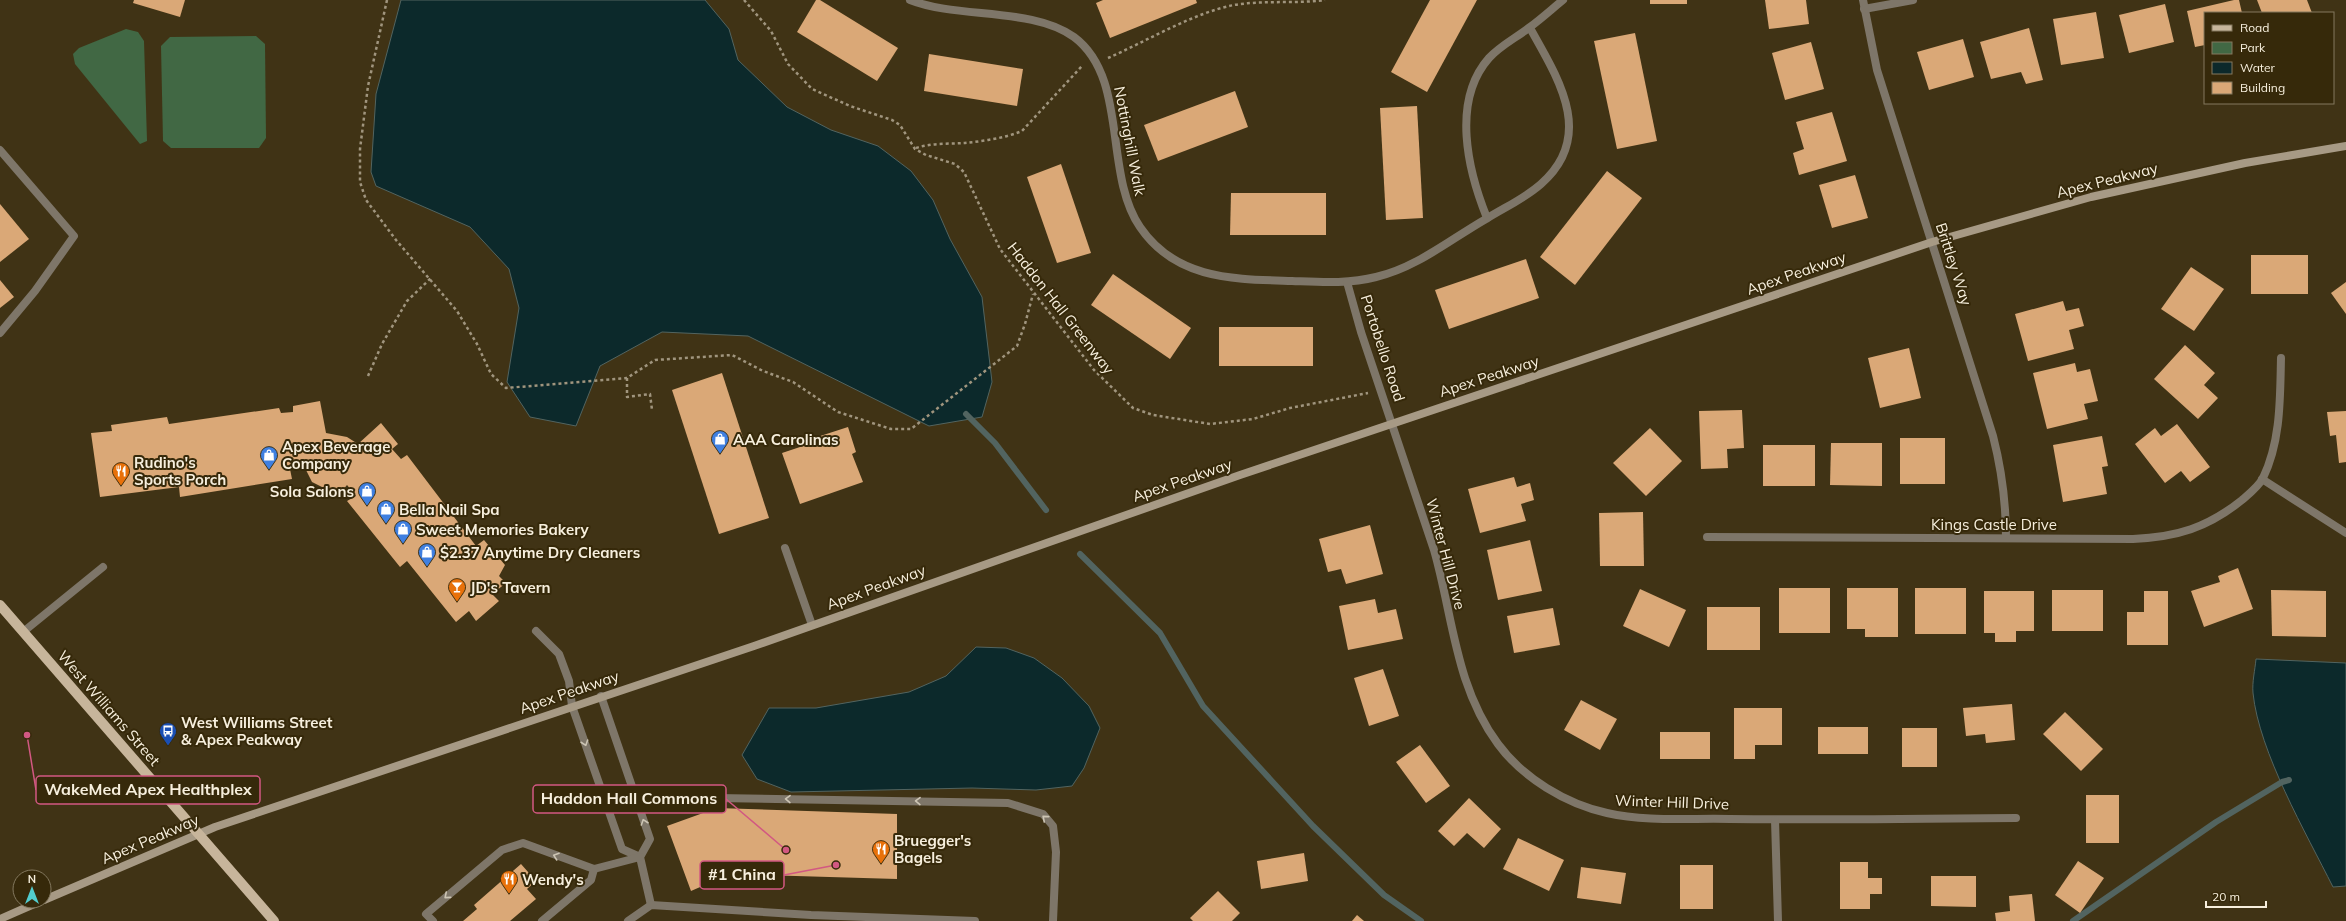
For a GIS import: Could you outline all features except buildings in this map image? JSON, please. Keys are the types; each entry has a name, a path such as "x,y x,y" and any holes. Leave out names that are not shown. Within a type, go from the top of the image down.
{"main road":[{"name":"Apex Peakway","path":"52,897 198,834 812,625 1092,526 1392,423 1932,242 2091,197 2245,163 2346,146"},
{"name":"West Williams Street","path":"0,605 274,921"},
{"path":"0,919 23,909"}],"street":[{"name":"Nottinghill Walk","path":"910,0 941,8 1036,21 1060,29 1075,38 1094,62 1107,91 1127,201 1139,226 1157,246 1182,265 1211,276 1236,280 1347,282 1377,277 1396,271 1414,262 1487,218"},
{"path":"1530,28 1564,92 1568,118 1568,139 1560,163 1547,179 1529,195 1487,218 1474,186 1467,128 1469,100 1475,80 1488,59 1503,45 1530,28 1563,0"},
{"name":"Brittley Way","path":"1863,0 1877,70 1994,436 2003,477 2006,538"},
{"path":"1864,9 1913,0"},
{"path":"0,150 74,236 35,291 0,333"},
{"name":"Portobello Road","path":"1347,282 1359,325 1392,423"},
{"name":"Kings Castle Drive","path":"1708,538 2006,538 2133,540 2160,538 2187,532 2218,518 2249,494 2262,479 2270,459 2280,419 2281,358"},
{"name":"Winter Hill Drive","path":"1392,423 1444,586 1455,650 1462,673 1476,708 1490,733 1508,756 1528,775 1553,792 1574,803 1608,814 1632,817 1774,820 2016,818"},
{"path":"2262,479 2346,532"},
{"path":"785,548 812,625"},
{"path":"23,632 103,567"},
{"path":"536,631 559,654 569,681 572,706 622,849 640,857"},
{"path":"601,696 650,839 640,857 651,905"},
{"path":"635,794 666,805 716,798 1008,803 1043,814 1053,826 1056,852 1053,921"},
{"path":"1774,820 1778,921"},
{"path":"432,921 426,914 502,850 523,843 594,869 640,857"},
{"path":"542,921 591,880 594,869"},
{"path":"628,921 651,905 811,918 975,921"}],"path":[{"path":"387,0 368,86 360,149 360,182 366,200 396,240 457,311 477,344 490,374 506,388 627,378 655,360 732,356 763,371 793,382 838,412 891,429 911,429 1017,346 1026,324 1033,294"},
{"path":"744,0 771,30 788,64 812,89 850,106 892,120 900,125 915,149 924,146 967,143 1010,135 1022,131 1075,72 1083,66 1107,59 1210,11 1236,5 1297,3 1325,0"},
{"name":"Haddon Hall Greenway","path":"915,149 926,155 955,164 964,172 1000,249 1033,294 1094,370 1133,408 1153,415 1210,424 1253,419 1290,408 1368,393"},
{"path":"368,376 382,344 407,301 430,278"},
{"path":"627,378 627,397 650,394 652,410"}],"green space":[{"path":"126,29 138,32 144,41 147,141 140,144 75,64 73,54 79,48"},
{"path":"256,36 265,44 266,138 259,148 171,148 163,141 161,46 170,37"}],"water":[{"path":"401,0 705,0 729,29 738,60 787,107 831,130 878,146 911,171 933,200 950,239 982,297 992,382 982,417 929,426 748,336 662,332 600,366 576,426 530,417 507,382 519,308 509,269 470,227 376,186 371,172 376,94"},
{"path":"976,647 1006,648 1034,658 1062,678 1089,706 1100,728 1084,768 1072,786 1036,790 972,788 791,792 757,779 742,755 769,708 816,708 909,692 946,676"},
{"path":"2256,659 2346,663 2346,886 2333,887 2285,792 2264,741 2257,716 2253,693"}],"waterway":[{"path":"966,414 995,443 1046,510"},
{"path":"1080,554 1160,633 1203,706 1313,826 1384,895 1421,921"},
{"path":"2073,921 2216,822 2282,782 2289,780"}],"place":[{"name":"AAA Carolinas","path":"720,454"},
{"name":"Apex Beverage Company","path":"269,470"},
{"name":"Rudino's Sports Porch","path":"121,486"},
{"name":"Sola Salons","path":"367,506"},
{"name":"Bella Nail Spa","path":"386,524"},
{"name":"Sweet Memories Bakery","path":"403,544"},
{"name":"$2.37 Anytime Dry Cleaners","path":"427,567"},
{"name":"JD's Tavern","path":"457,602"},
{"name":"WakeMed Apex Healthplex","path":"27,735"},
{"name":"West Williams Street & Apex Peakway","path":"168,746"},
{"name":"Haddon Hall Commons","path":"786,850"},
{"name":"Bruegger's Bagels","path":"881,864"},
{"name":"#1 China","path":"836,865"},
{"name":"Wendy's","path":"509,894"}]}
